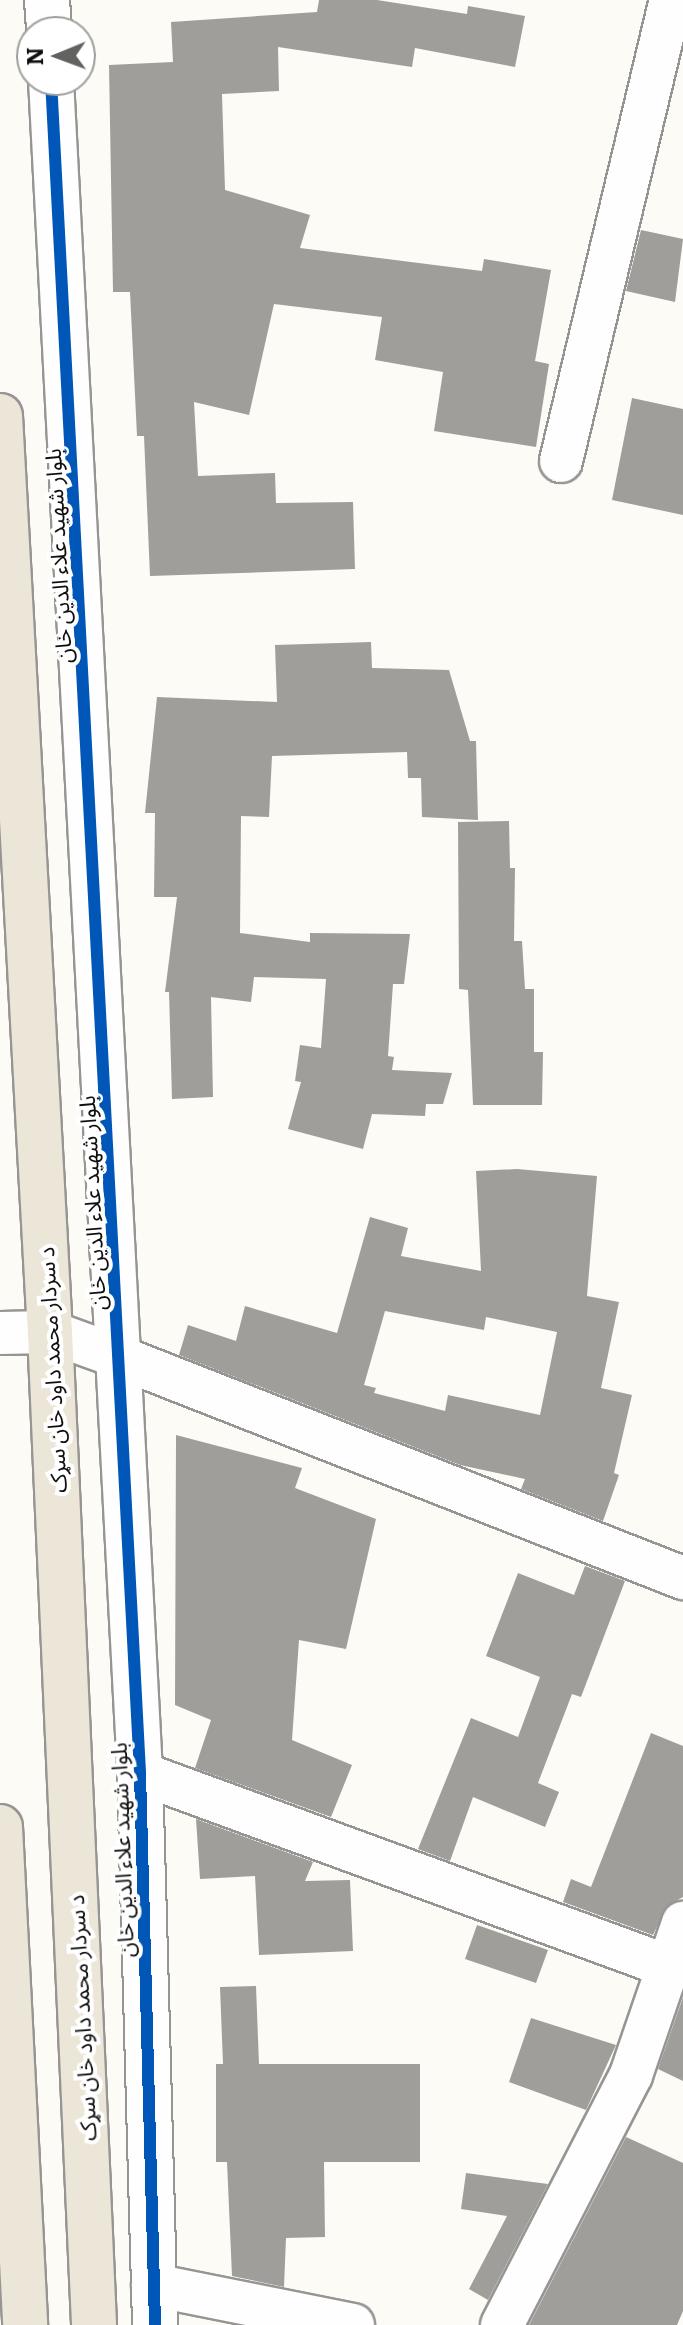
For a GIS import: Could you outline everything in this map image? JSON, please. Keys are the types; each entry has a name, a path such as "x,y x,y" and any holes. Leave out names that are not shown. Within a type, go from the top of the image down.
{"highway":[{"name":"د سردار محمد داود خان سړک","path":"0,416 50,1332 94,2325"},
{"path":"0,1827 25,2325"}],"street":[{"path":"561,461 671,0"},
{"name":"بلوار شهید علاء الدین خان","path":"52,96 140,1773 154,2305"},
{"path":"0,1333 50,1332 683,1578"},
{"path":"140,1773 667,1966"},
{"path":"502,2325 631,2075 683,1923"},
{"path":"154,2305 353,2325"}],"building":[{"path":"319,0 377,0 467,14 468,6 525,16 515,67 415,48 412,67 278,47 279,91 222,94 225,190 310,215 300,248 482,271 484,259 551,270 535,361 549,364 536,447 434,431 443,372 375,360 382,317 274,304 249,415 194,402 198,476 275,473 276,503 353,502 355,569 150,576 144,436 137,436 130,292 113,292 109,65 173,62 171,22 317,12"},
{"path":"641,230 683,239 675,302 626,291"},
{"path":"632,398 683,409 683,515 612,500"},
{"path":"371,642 372,668 449,670 470,741 476,741 478,820 422,817 421,778 408,778 407,752 272,756 269,817 241,816 240,933 310,942 310,933 410,934 404,984 393,984 388,1056 394,1057 392,1070 452,1073 443,1104 426,1104 425,1116 372,1114 363,1149 288,1129 301,1082 295,1081 300,1045 321,1048 326,979 254,977 251,1002 211,997 213,1097 172,1099 169,992 165,992 177,897 154,897 155,813 145,813 157,697 277,702 275,645"},
{"path":"509,821 510,868 515,868 514,941 522,941 525,989 534,989 534,1052 543,1052 542,1105 473,1105 468,990 459,989 458,822"},
{"path":"517,1169 597,1176 587,1296 619,1302 601,1388 632,1395 614,1473 619,1475 603,1521 521,1489 525,1479 460,1465 179,1355 188,1325 236,1341 245,1306 337,1333 370,1217 408,1228 401,1256 481,1271 476,1171","holes":["385,1311 484,1330 486,1317 557,1332 540,1415 448,1395 445,1411 374,1393 376,1388 364,1385"]},
{"path":"176,1435 302,1468 295,1488 376,1519 346,1649 299,1640 292,1740 352,1765 331,1817 195,1768 211,1720 175,1705"},
{"path":"585,1566 625,1581 581,1697 572,1694 538,1783 559,1792 545,1827 473,1797 450,1861 418,1849 471,1718 518,1737 540,1677 486,1656 518,1573 574,1595"},
{"path":"651,1733 683,1746 683,1897 667,1906 653,1935 563,1902 571,1879 591,1887"},
{"path":"196,1819 313,1862 305,1881 350,1880 353,1951 259,1955 255,1876 200,1879"},
{"path":"477,1925 548,1950 536,1983 465,1959"},
{"path":"256,1986 259,2064 420,2064 420,2162 324,2162 325,2237 286,2238 284,2287 232,2276 227,2162 216,2162 216,2064 223,2064 220,1987"},
{"path":"683,1997 683,2081 658,2069"},
{"path":"531,2018 616,2045 586,2110 509,2082"},
{"path":"626,2137 683,2163 683,2311 677,2325 529,2325"},
{"path":"466,2173 548,2184 488,2300 469,2289 507,2216 461,2209"}],"cycle path":[{"path":"52,96 140,1773 155,2325"}]}
